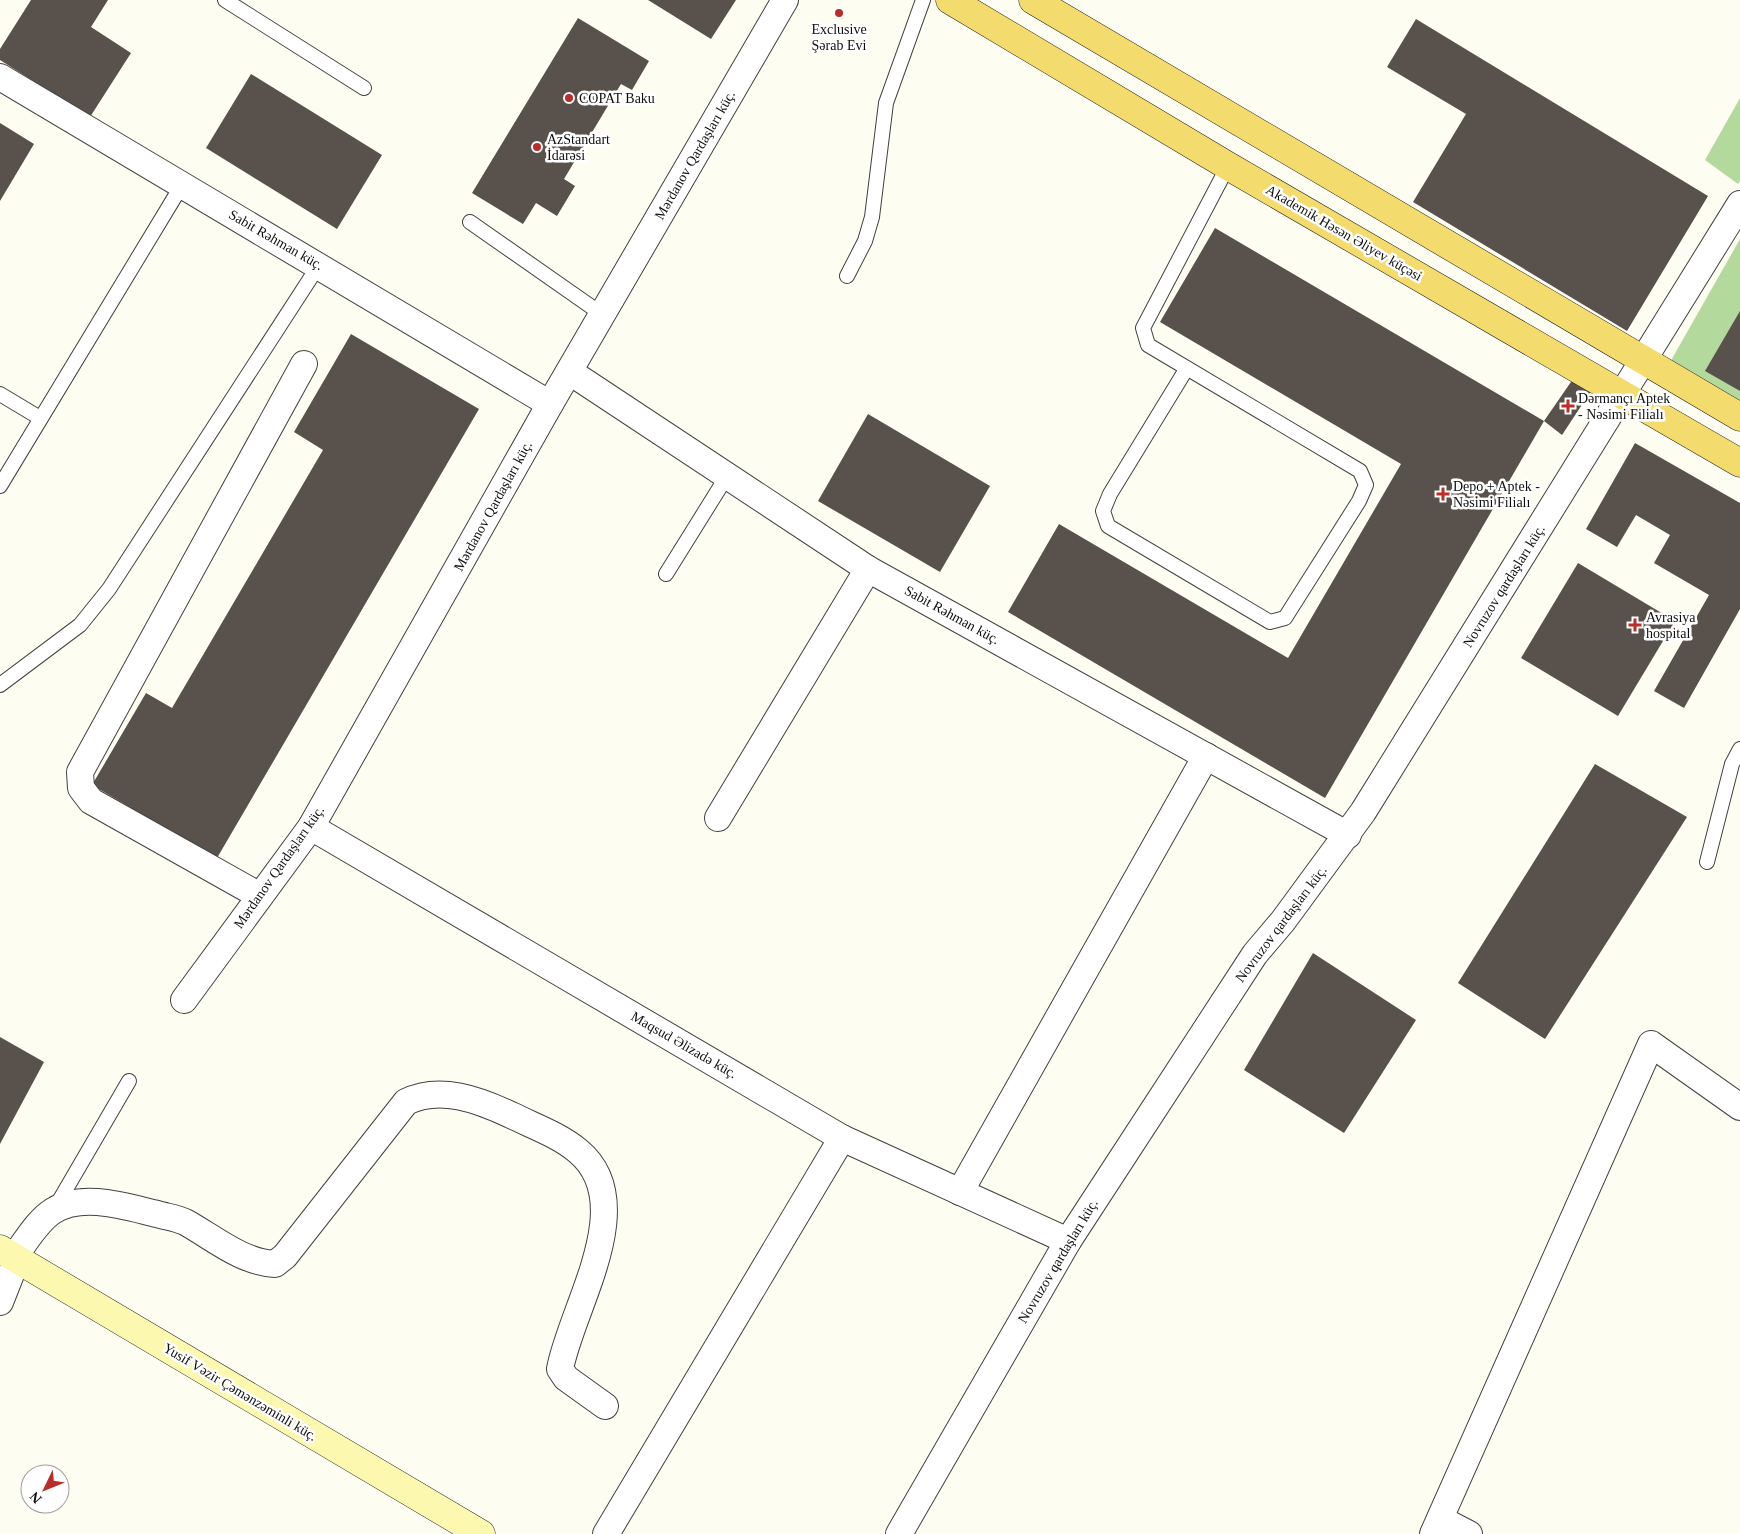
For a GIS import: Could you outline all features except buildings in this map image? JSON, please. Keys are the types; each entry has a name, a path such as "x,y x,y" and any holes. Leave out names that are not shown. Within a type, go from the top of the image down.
{"main road":[{"name":"Akademik Həsən Əliyev küçəsi","path":"950,0 1228,166 1740,463"},
{"path":"1033,0 1740,417"},
{"name":"Yusif Vəzir Çəmənzəminli küç.","path":"10,1255 480,1534"}],"street":[{"name":"Mərdanov Qardaşları küç.","path":"184,1000 311,827 550,404 784,0"},
{"name":"Sabit Rəhman küç.","path":"0,77 550,404"},
{"path":"1643,361 1740,204"},
{"name":"Novruzov qardaşları küç.","path":"899,1534 1068,1241 1255,954 1283,921 1348,835 1643,361"},
{"path":"260,896 91,801 80,788 80,772 304,364"},
{"name":"Sabit Rəhman küç.","path":"570,372 868,569 1348,835"},
{"path":"718,818 868,569"},
{"path":"960,1192 1206,756"},
{"name":"Maqsud Əlizadə küç.","path":"311,827 842,1138 1068,1241"},
{"path":"1469,1534 1436,1527 1650,1044 1740,1107"},
{"path":"0,1302 10,1255 53,1211 66,1205 87,1202 127,1207 184,1221 248,1259 275,1264 285,1256 406,1102 419,1096 436,1093 485,1103 556,1137 579,1152 597,1175 605,1212 596,1258 560,1370 566,1378 605,1406"},
{"path":"606,1534 842,1138"}],"lane":[{"path":"225,0 364,88"},
{"path":"848,276 865,241 872,216 886,103 923,0"},
{"path":"1187,368 1110,494 1103,511 1108,526 1270,622 1285,618 1359,501 1366,485 1360,471 1187,368 1148,345 1143,328 1228,166"},
{"path":"0,486 182,185"},
{"path":"470,222 603,314"},
{"path":"0,685 80,625 109,589 319,265"},
{"path":"0,394 40,418"},
{"path":"666,574 727,476"},
{"path":"1707,862 1732,764 1740,749"},
{"path":"53,1211 129,1081"}],"green space":[{"path":"1740,98 1740,181 1738,184 1705,160"},
{"path":"1740,239 1740,405 1669,364"}],"place":[{"name":"Exclusive Şərab Evi","path":"839,13"},
{"name":"COPAT Baku","path":"569,98"},
{"name":"AzStandart İdarəsi","path":"537,147"},
{"name":"Dərmançı Aptek - Nəsimi Filialı","path":"1568,406"},
{"name":"Depo + Aptek - Nəsimi Filialı","path":"1443,494"},
{"name":"Avrasiya hospital","path":"1635,625"}]}
